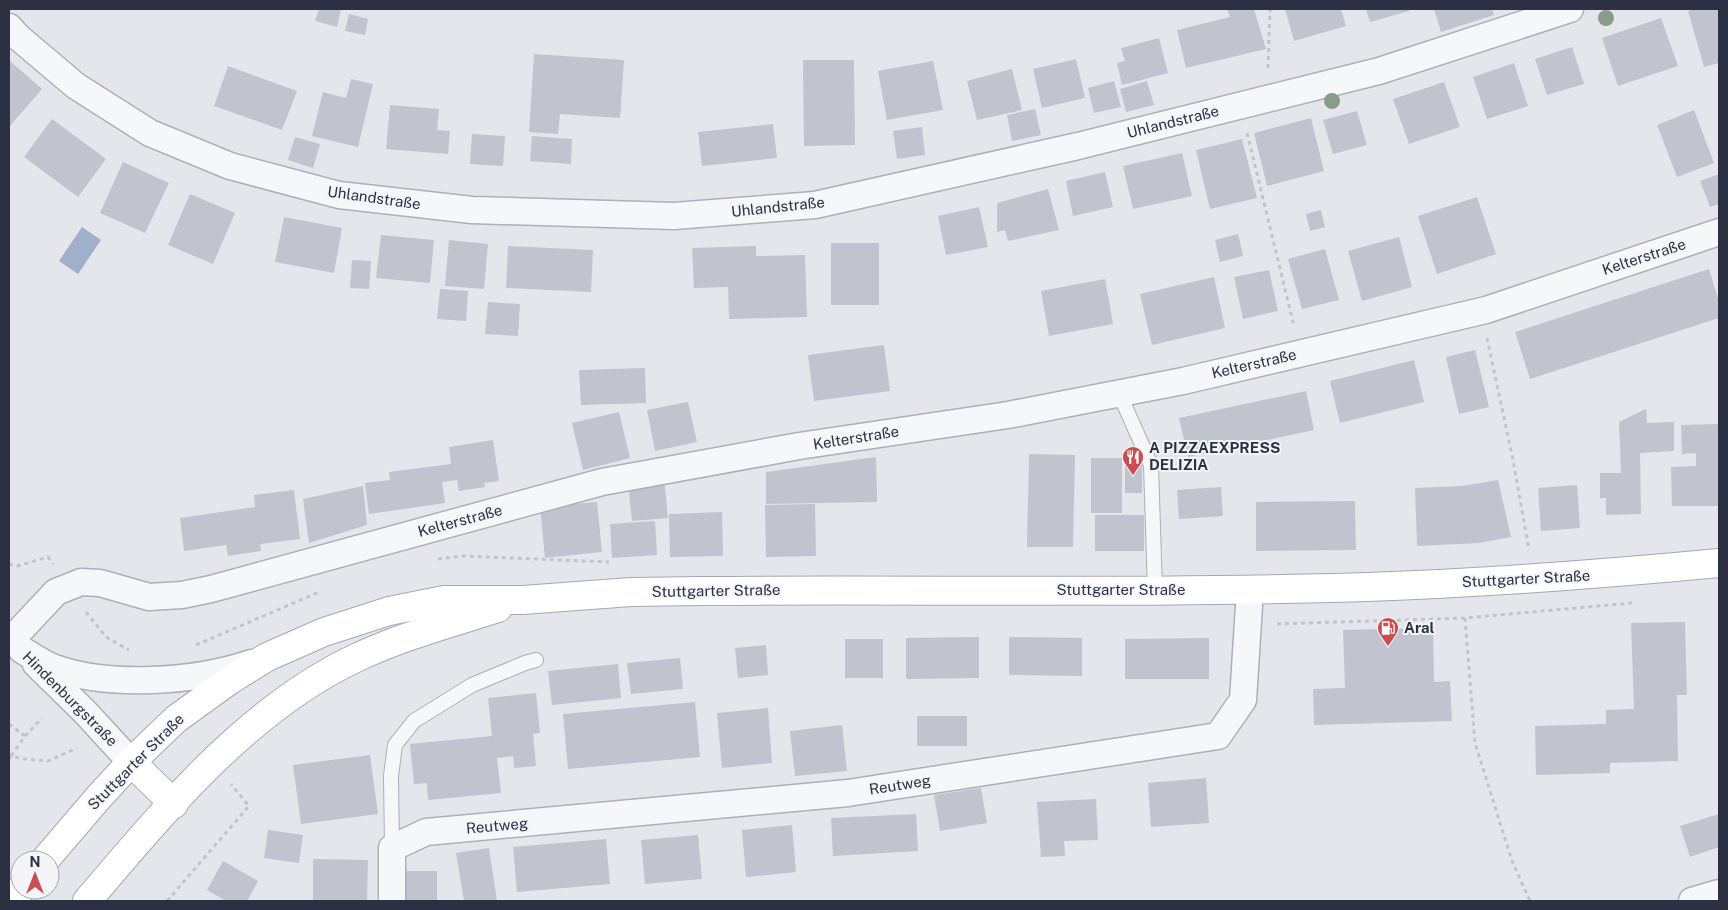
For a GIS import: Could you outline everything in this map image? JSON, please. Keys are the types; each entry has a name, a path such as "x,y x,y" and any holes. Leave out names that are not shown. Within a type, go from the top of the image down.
{"main road":[{"name":"Stuttgarter Straße","path":"54,850 131,762 176,719 230,680 267,657 324,632 389,611 444,600 523,600 632,592 700,591 1155,591 1368,587 1594,575 1719,563"},
{"name":"Stuttgarter Straße","path":"87,901 212,762 292,695 358,657 421,632 523,600"},
{"name":"Hindenburgstraße","path":"131,762 174,804"}],"street":[{"name":"Uhlandstraße","path":"9,27 18,37 76,86 150,133 230,166 339,195 472,210 674,216 815,205 1078,146 1379,71 1570,9"},
{"name":"Kelterstraße","path":"14,643 56,592 81,582 100,583 149,597 182,595 211,589 602,482 799,446 1008,414 1183,381 1481,311 1719,232"},
{"name":"Reutweg","path":"392,848 426,832 848,793 1218,736 1243,700 1250,590"},
{"path":"14,643 51,667 81,676 132,680 196,676 233,669 267,657"},
{"name":"Hindenburgstraße","path":"14,643 106,734 131,762"},
{"path":"392,848 392,901"},
{"path":"1692,901 1719,893"}],"lane":[{"path":"1119,393 1151,464 1155,591"},
{"path":"392,848 391,776 396,745 414,721 472,685 536,660"}],"path":[{"path":"1268,56 1270,9"},
{"path":"1241,105 1297,335"},
{"path":"1481,311 1513,460 1534,578"},
{"path":"1465,618 1476,743 1512,861 1530,901"},
{"path":"42,718 25,736 10,757 48,761 106,734"},
{"path":"9,724 25,736"},
{"path":"167,901 249,806 212,762"}],"water":[{"path":"82,227 101,240 78,274 59,261"}],"building":[{"path":"319,9 341,9 337,27 315,21"},
{"path":"1227,9 1254,9 1266,49 1186,68 1177,30 1230,17"},
{"path":"1285,9 1341,9 1346,26 1294,41"},
{"path":"1366,9 1409,9 1409,11 1370,22"},
{"path":"1434,9 1492,9 1494,15 1441,32"},
{"path":"1719,9 1719,63 1704,67 1688,11"},
{"path":"349,14 368,19 365,35 345,31"},
{"path":"1661,18 1678,66 1618,86 1602,38"},
{"path":"1159,38 1168,73 1122,85 1117,63 1125,61 1121,48"},
{"path":"1572,47 1584,84 1547,95 1535,59"},
{"path":"534,54 624,60 620,118 560,114 558,134 529,132"},
{"path":"1076,59 1085,98 1042,108 1033,69"},
{"path":"9,60 42,89 9,127"},
{"path":"803,60 854,60 855,145 804,146"},
{"path":"933,61 943,110 887,120 878,71"},
{"path":"1514,63 1528,106 1487,119 1473,77"},
{"path":"228,66 297,91 282,130 214,106"},
{"path":"1012,69 1022,110 977,120 967,81"},
{"path":"351,79 373,84 358,147 312,136 323,92 346,98"},
{"path":"1114,81 1121,107 1094,113 1088,88"},
{"path":"1147,81 1154,105 1126,112 1120,89"},
{"path":"1444,82 1460,127 1409,144 1393,99"},
{"path":"390,105 439,109 437,130 450,131 448,154 386,149"},
{"path":"1035,109 1041,135 1012,141 1007,115"},
{"path":"1694,110 1714,163 1677,177 1657,125"},
{"path":"1357,111 1367,145 1333,154 1323,120"},
{"path":"1311,118 1324,171 1267,186 1254,133"},
{"path":"52,119 106,159 78,197 24,157"},
{"path":"773,124 777,158 702,166 698,132"},
{"path":"922,127 925,155 897,159 893,131"},
{"path":"472,134 505,136 503,166 470,164"},
{"path":"532,136 572,139 571,164 530,161"},
{"path":"295,137 320,144 313,168 288,160"},
{"path":"1242,139 1257,198 1210,209 1196,150"},
{"path":"1182,153 1192,196 1133,209 1123,166"},
{"path":"123,162 169,183 145,233 100,213"},
{"path":"1105,172 1113,207 1073,216 1066,181"},
{"path":"1719,174 1719,204 1710,207 1700,181"},
{"path":"1048,189 1059,230 1008,241 1005,230 997,232 997,203"},
{"path":"190,194 235,213 213,264 168,245"},
{"path":"1477,197 1496,254 1437,274 1418,216"},
{"path":"979,207 988,247 946,255 938,216"},
{"path":"1321,210 1325,227 1310,231 1306,214"},
{"path":"284,217 342,228 334,273 275,262"},
{"path":"1238,234 1243,256 1220,262 1215,240"},
{"path":"381,235 434,240 430,283 376,278"},
{"path":"1399,237 1412,287 1362,301 1348,251"},
{"path":"449,240 488,244 484,289 445,286"},
{"path":"831,243 879,243 879,305 831,305"},
{"path":"508,246 593,250 591,292 506,288"},
{"path":"756,246 756,256 805,255 807,317 729,319 728,287 694,288 692,248"},
{"path":"1325,249 1339,300 1302,309 1288,259"},
{"path":"352,260 371,261 369,289 350,288"},
{"path":"1709,269 1719,302 1719,318 1530,379 1515,332"},
{"path":"1269,270 1278,311 1243,319 1234,277"},
{"path":"1214,277 1225,328 1152,345 1140,294"},
{"path":"1105,279 1113,324 1049,336 1041,291"},
{"path":"440,289 468,291 466,321 437,319"},
{"path":"488,302 520,304 518,336 485,334"},
{"path":"884,345 890,391 814,401 808,355"},
{"path":"1475,350 1489,407 1459,414 1446,357"},
{"path":"1414,360 1424,402 1340,423 1330,381"},
{"path":"645,368 646,403 581,405 579,370"},
{"path":"1306,391 1314,430 1188,457 1179,418"},
{"path":"688,402 697,442 655,451 647,410"},
{"path":"1646,409 1647,423 1674,422 1674,451 1640,453 1641,514 1606,515 1606,498 1600,498 1600,473 1621,473 1619,422"},
{"path":"619,412 630,458 583,470 572,423"},
{"path":"1719,424 1719,506 1672,506 1671,467 1696,466 1696,453 1682,454 1681,425"},
{"path":"493,440 499,481 484,483 485,487 459,491 457,480 442,482 445,503 369,514 365,483 390,480 389,472 451,464 449,447"},
{"path":"1029,454 1075,455 1073,547 1027,547"},
{"path":"876,457 877,502 766,504 766,472"},
{"path":"1091,458 1122,458 1122,513 1091,513"},
{"name":"A PIZZAEXPRESS DELIZIA","path":"1125,459 1142,459 1142,493 1125,493"},
{"path":"664,478 668,518 632,521 628,482"},
{"path":"1498,480 1511,537 1479,543 1417,546 1415,488 1462,486"},
{"path":"1577,485 1580,528 1541,531 1538,488"},
{"path":"363,486 367,525 309,543 303,499"},
{"path":"1221,487 1223,516 1179,519 1177,490"},
{"path":"294,490 300,539 260,544 261,551 228,556 226,545 184,551 180,518 255,507 254,495"},
{"path":"1355,501 1356,550 1256,551 1256,502"},
{"path":"597,502 602,552 545,558 540,507"},
{"path":"815,504 816,556 766,557 765,505"},
{"path":"722,512 723,556 670,557 669,514"},
{"path":"1095,515 1144,515 1144,551 1095,551"},
{"path":"655,521 657,555 612,558 610,524"},
{"path":"1685,622 1687,695 1677,695 1678,761 1610,763 1610,773 1536,775 1535,726 1606,724 1606,710 1634,709 1631,623"},
{"path":"1433,628 1434,682 1450,681 1452,721 1314,725 1313,689 1345,688 1343,630"},
{"path":"979,637 979,678 906,679 906,638"},
{"path":"1009,637 1082,638 1082,676 1009,675"},
{"path":"1209,638 1209,679 1125,679 1125,639"},
{"path":"845,639 883,639 883,678 845,678"},
{"path":"766,645 768,675 738,678 735,648"},
{"path":"680,658 683,689 631,694 627,663"},
{"path":"618,664 621,698 552,705 548,671"},
{"path":"536,693 540,733 533,734 536,766 514,768 513,756 497,758 501,793 428,800 427,783 414,784 410,744 492,736 488,698"},
{"path":"695,702 700,757 568,769 563,714"},
{"path":"768,708 772,763 722,768 717,713"},
{"path":"917,716 967,716 967,746 917,746"},
{"path":"842,725 847,771 795,776 790,731"},
{"path":"370,755 378,814 301,824 293,765"},
{"path":"1206,778 1209,823 1151,827 1148,783"},
{"path":"981,788 987,823 940,831 934,795"},
{"path":"1096,799 1098,840 1064,841 1065,856 1041,857 1037,802"},
{"path":"916,814 918,851 833,856 831,818"},
{"path":"1719,814 1719,847 1690,857 1680,826"},
{"path":"792,825 796,872 746,877 742,830"},
{"path":"268,830 303,835 299,863 264,858"},
{"path":"698,835 702,879 645,884 641,840"},
{"path":"606,839 610,884 517,892 513,847"},
{"path":"489,848 497,901 464,901 456,853"},
{"path":"313,859 368,860 367,901 313,901"},
{"path":"223,861 258,881 247,901 226,901 207,890"},
{"path":"406,871 437,871 437,901 406,901"}],"place":[{"name":"A PIZZAEXPRESS DELIZIA","path":"1133,476"},
{"name":"Aral","path":"1388,647"}]}
